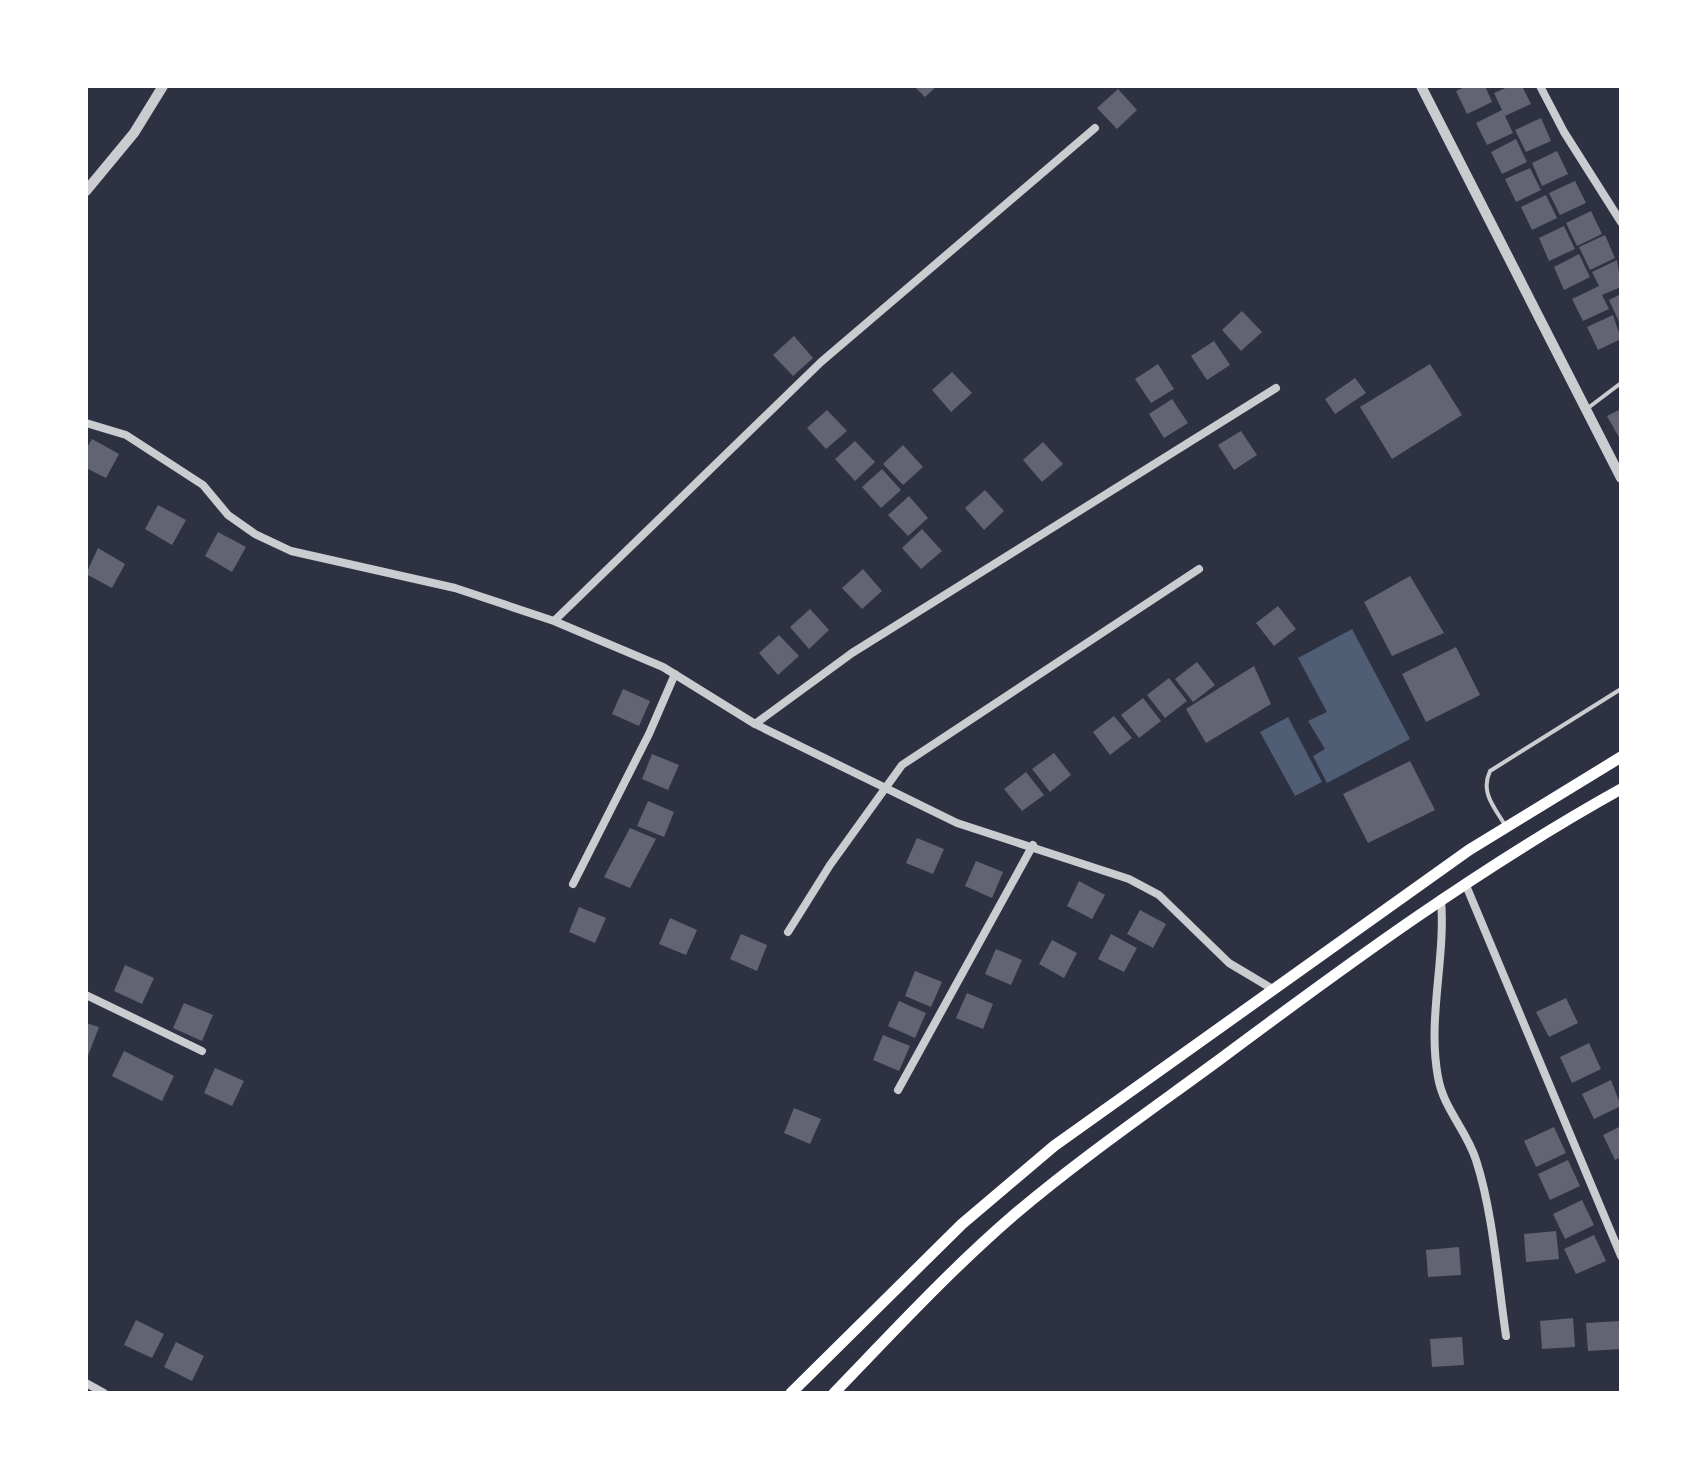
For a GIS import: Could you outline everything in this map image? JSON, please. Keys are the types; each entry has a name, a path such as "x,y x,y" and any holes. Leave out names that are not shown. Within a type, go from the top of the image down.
{"main road":[{"path":"791,1393 962,1224 1054,1146 1271,988 1506,827 1621,757"},
{"path":"834,1393 1016,1214 1299,1000 1441,899 1542,833 1621,789"}],"street":[{"path":"86,191 134,133 163,86"},
{"path":"1421,86 1621,478"},
{"path":"1540,86 1564,132 1621,222"},
{"path":"554,621 821,362 1095,128"},
{"path":"755,724 865,645 1276,388"},
{"path":"86,423 126,435 203,485 228,515 255,534 291,551 455,588 554,621 675,674 755,724 957,823 1033,845 1129,879 1159,895 1229,963 1271,988"},
{"path":"788,932 830,865 902,765 1199,569"},
{"path":"573,884 649,734 675,674"},
{"path":"898,1090 1033,845"},
{"path":"1465,883 1621,1256"},
{"path":"1441,899 1443,928 1435,1037 1438,1079 1449,1107 1467,1132 1478,1164 1506,1336"},
{"path":"86,995 202,1051"},
{"path":"86,1383 104,1393"}],"lane":[{"path":"1586,409 1621,383"},
{"path":"1506,827 1487,795 1484,783 1490,771 1621,689"}],"water":[{"path":"1352,629 1410,739 1327,783 1313,756 1325,749 1308,721 1327,712 1298,658"},
{"path":"1288,717 1322,782 1295,796 1260,732"}],"building":[{"path":"914,86 937,86 925,97"},
{"path":"1467,86 1485,86 1492,102 1467,114 1456,91"},
{"path":"1510,86 1522,86 1531,104 1505,116 1513,133 1487,145 1476,123 1502,110 1494,93"},
{"path":"1118,89 1137,110 1117,129 1097,108"},
{"path":"1541,118 1551,141 1526,152 1515,130"},
{"path":"1516,139 1527,162 1502,174 1491,152"},
{"path":"1557,151 1568,174 1542,186 1532,163"},
{"path":"1530,168 1541,190 1516,202 1505,179"},
{"path":"1575,181 1586,203 1560,215 1549,193"},
{"path":"1546,195 1557,218 1532,230 1521,207"},
{"path":"1591,211 1602,234 1577,246 1566,223"},
{"path":"1564,226 1575,249 1549,261 1539,238"},
{"path":"1605,235 1615,258 1590,270 1579,247"},
{"path":"1579,254 1590,277 1564,290 1554,267"},
{"path":"1617,260 1621,287 1602,295 1609,309 1583,321 1572,299 1599,286 1592,272"},
{"path":"1621,294 1621,326 1609,300"},
{"path":"1242,311 1262,332 1241,351 1222,330"},
{"path":"1613,315 1621,339 1598,350 1587,327"},
{"path":"794,336 813,358 793,376 773,355"},
{"path":"1214,341 1230,365 1207,380 1191,356"},
{"path":"1158,364 1174,389 1151,403 1135,379"},
{"path":"1430,364 1462,415 1392,459 1360,407"},
{"path":"952,372 972,393 951,412 932,390"},
{"path":"1355,378 1366,393 1335,414 1325,399"},
{"path":"1172,399 1188,423 1164,438 1149,414"},
{"path":"1621,409 1621,441 1607,416"},
{"path":"827,410 847,431 826,449 807,428"},
{"path":"1241,431 1257,455 1234,470 1218,445"},
{"path":"92,439 119,454 106,478 86,468 86,449"},
{"path":"855,441 875,462 855,481 835,459"},
{"path":"1043,442 1063,464 1042,482 1023,460"},
{"path":"903,445 923,467 903,485 883,464"},
{"path":"882,469 901,490 881,508 862,487"},
{"path":"985,490 1004,511 984,530 965,508"},
{"path":"909,496 928,518 908,536 888,515"},
{"path":"158,505 186,520 172,545 145,529"},
{"path":"922,529 942,551 921,569 902,548"},
{"path":"218,532 246,547 232,572 205,556"},
{"path":"98,548 125,564 112,588 86,574"},
{"path":"863,569 882,591 862,609 842,588"},
{"path":"1410,576 1444,633 1392,656 1364,602"},
{"path":"1278,606 1296,629 1274,646 1256,623"},
{"path":"810,609 829,630 809,649 790,627"},
{"path":"779,635 799,656 778,675 759,653"},
{"path":"1456,647 1480,695 1426,722 1402,674"},
{"path":"1197,662 1215,685 1193,702 1175,679"},
{"path":"1254,666 1271,704 1206,743 1186,709"},
{"path":"1169,678 1187,701 1165,718 1147,695"},
{"path":"623,689 650,701 639,726 612,714"},
{"path":"1143,698 1161,721 1139,738 1121,715"},
{"path":"1114,716 1132,738 1110,755 1093,732"},
{"path":"1054,753 1071,775 1050,792 1032,769"},
{"path":"652,754 679,765 668,790 642,779"},
{"path":"1410,761 1435,810 1368,843 1343,794"},
{"path":"1026,772 1044,795 1022,811 1004,789"},
{"path":"648,801 674,812 664,837 637,826"},
{"path":"630,828 656,839 630,888 604,877"},
{"path":"917,838 944,849 933,874 906,863"},
{"path":"976,861 1003,872 992,898 965,886"},
{"path":"1079,881 1105,895 1092,919 1067,906"},
{"path":"579,907 606,918 595,943 569,932"},
{"path":"1140,910 1166,924 1153,948 1127,934"},
{"path":"670,918 697,930 686,955 659,944"},
{"path":"741,934 767,945 757,971 730,959"},
{"path":"1111,934 1137,948 1124,972 1098,959"},
{"path":"1052,940 1077,953 1064,978 1039,964"},
{"path":"996,949 1022,960 1011,985 985,974"},
{"path":"125,965 154,978 142,1004 114,991"},
{"path":"915,971 942,982 931,1007 905,996"},
{"path":"967,993 993,1004 983,1029 956,1018"},
{"path":"1566,998 1578,1023 1549,1037 1536,1012"},
{"path":"899,1001 926,1013 915,1038 888,1026"},
{"path":"184,1003 213,1015 202,1041 173,1028"},
{"path":"86,1023 99,1027 86,1061"},
{"path":"883,1035 910,1046 899,1071 873,1060"},
{"path":"1589,1043 1601,1069 1572,1083 1560,1057"},
{"path":"124,1051 174,1076 162,1101 112,1076"},
{"path":"215,1068 244,1081 232,1106 204,1093"},
{"path":"1611,1080 1621,1106 1594,1119 1582,1094"},
{"path":"794,1108 821,1119 810,1144 784,1133"},
{"path":"1621,1126 1621,1157 1615,1160 1603,1135"},
{"path":"1554,1127 1566,1153 1536,1167 1524,1141"},
{"path":"1568,1160 1580,1186 1550,1200 1538,1174"},
{"path":"1582,1200 1594,1225 1565,1239 1553,1214"},
{"path":"1556,1231 1559,1259 1526,1262 1524,1234"},
{"path":"1594,1235 1606,1261 1576,1274 1564,1249"},
{"path":"1459,1247 1461,1275 1428,1277 1426,1250"},
{"path":"1573,1318 1575,1347 1542,1349 1540,1321"},
{"path":"136,1320 164,1334 152,1358 124,1345"},
{"path":"1619,1321 1621,1349 1588,1351 1586,1323"},
{"path":"1462,1337 1464,1365 1432,1367 1430,1339"},
{"path":"176,1342 204,1356 192,1381 164,1367"}]}
